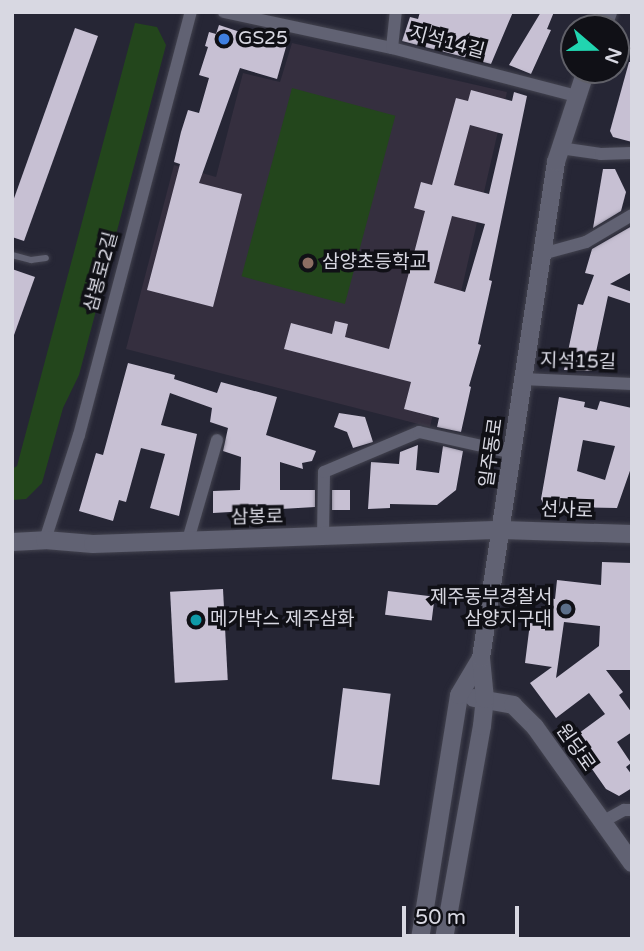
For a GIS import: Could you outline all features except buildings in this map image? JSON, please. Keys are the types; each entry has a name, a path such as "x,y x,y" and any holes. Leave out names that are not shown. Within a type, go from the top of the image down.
{"main road":[{"name":"일주동로","path":"444,939 485,699 481,658 542,254 559,148 581,84"},
{"name":"삼봉로","path":"12,542 45,540 93,544 502,530"},
{"name":"선사로","path":"502,530 632,534"},
{"name":"일주동로","path":"420,939 459,695 481,658"},
{"name":"원당로","path":"459,695 513,705 528,720 632,863"}],"street":[{"name":"삼봉로2길","path":"45,540 79,435 191,12"},
{"name":"지석14길","path":"224,12 293,19 576,96"},
{"path":"392,48 396,12"},
{"path":"559,148 601,155 632,153"},
{"path":"542,254 586,242 632,215"},
{"name":"지석15길","path":"523,379 632,384"},
{"path":"323,537 324,472 419,432 513,453"},
{"path":"188,540 217,440"},
{"path":"602,822 624,810 632,810"}],"lane":[{"path":"12,255 30,260 46,258"}],"shaded area":[{"name":"삼양초등학교","path":"292,43 507,92 430,427 126,349 174,165 216,177 243,73 280,82"}],"green space":[{"path":"135,23 157,27 166,45 79,375 63,408 42,483 26,499 12,500 12,469 17,466"},
{"path":"292,88 395,116 345,304 242,276"}],"place":[{"name":"GS25","path":"224,39"},
{"name":"삼양초등학교","path":"308,263"},
{"name":"제주동부경찰서 삼양지구대","path":"566,609"},
{"name":"메가박스 제주삼화","path":"196,620"}]}
